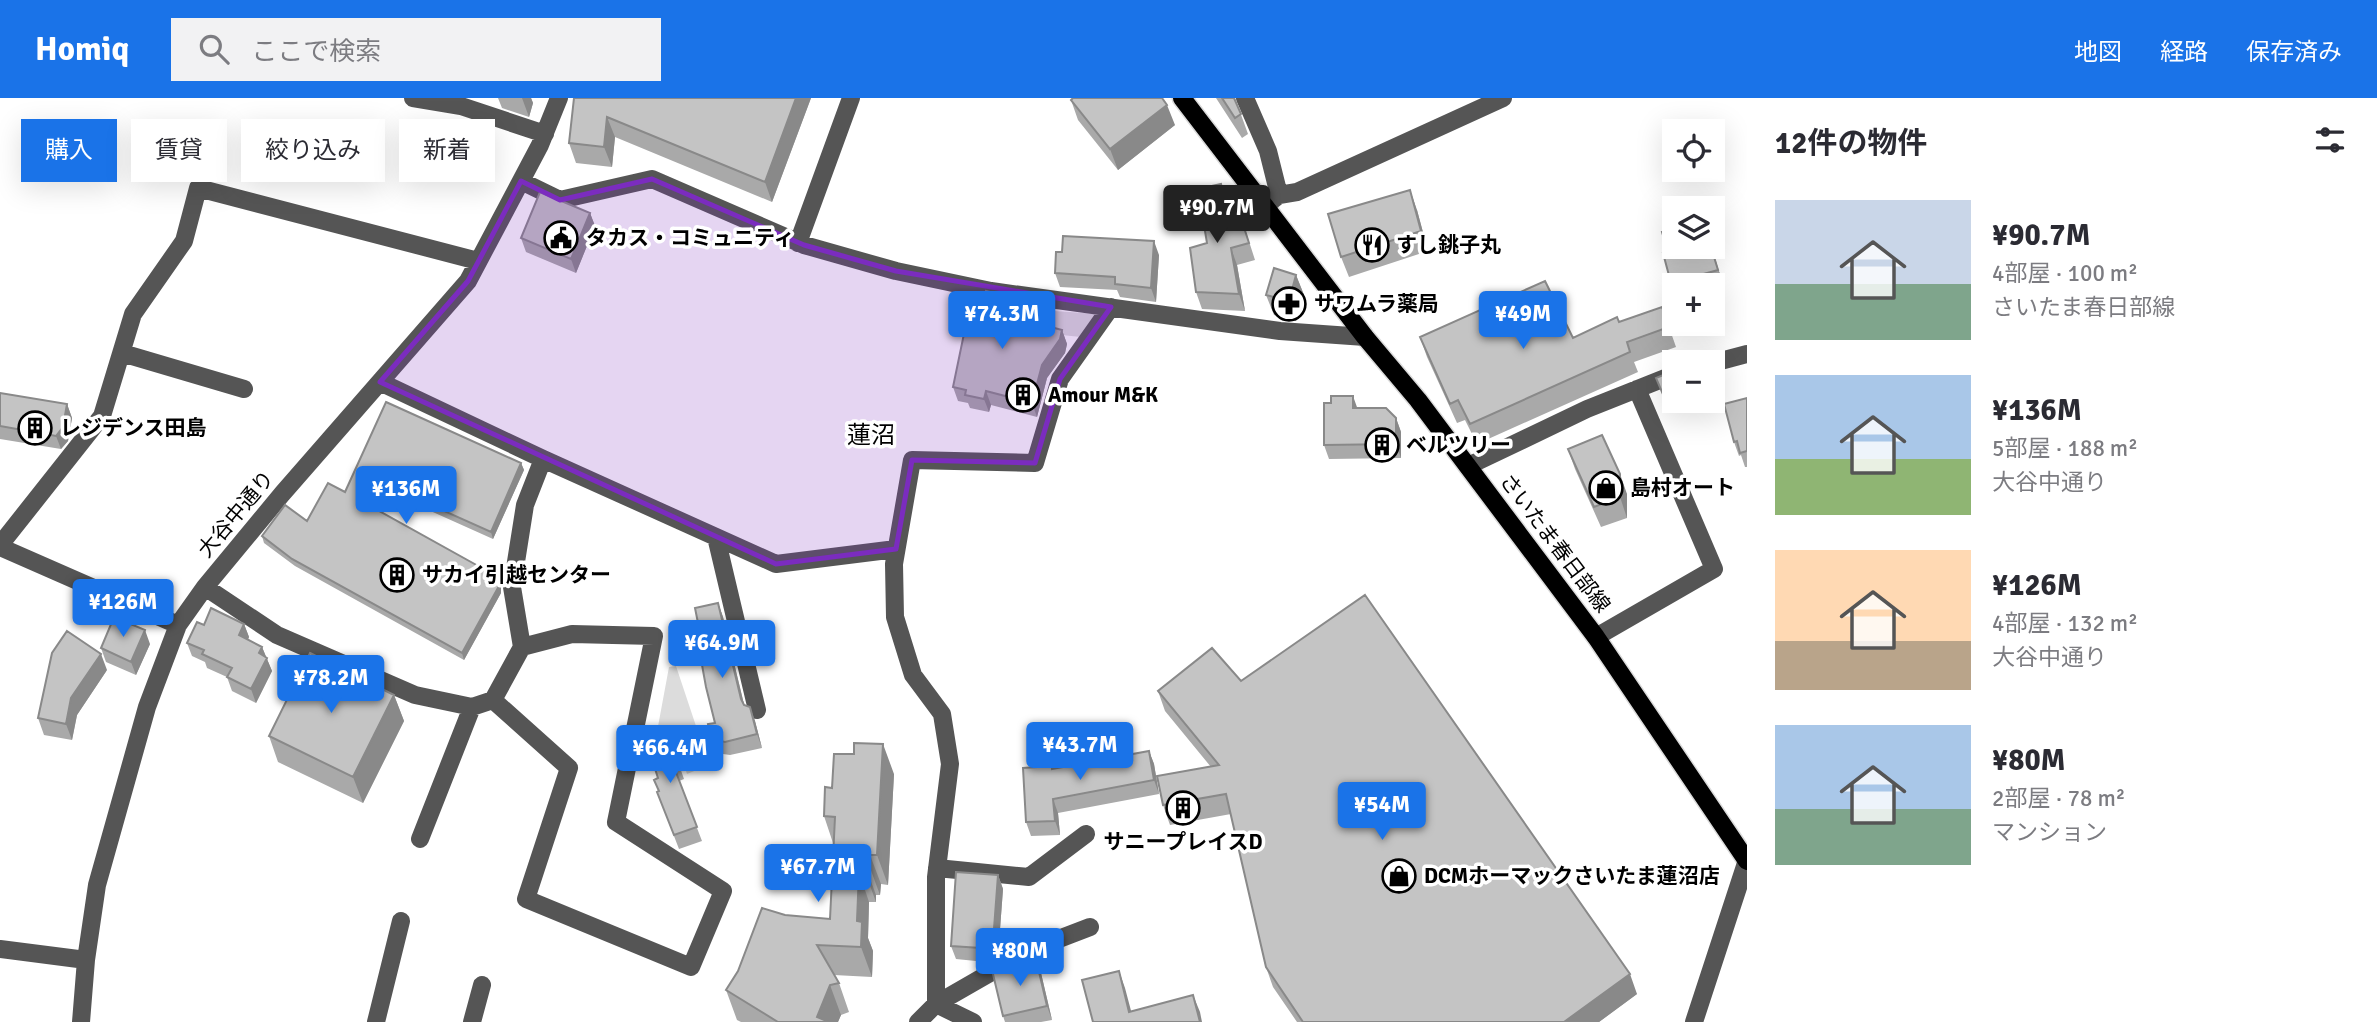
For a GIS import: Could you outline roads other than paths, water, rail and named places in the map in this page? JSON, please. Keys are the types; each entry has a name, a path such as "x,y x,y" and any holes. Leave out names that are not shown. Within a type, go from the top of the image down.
{"main road":[{"name":"さいたま春日部線","path":"1182,98 1272,201 1365,337 1418,400 1596,637 1747,861"}],"street":[{"path":"413,98 461,106 545,134"},
{"name":"大谷中通り","path":"81,1022 86,960 97,885 147,708 178,625 205,587 468,281 545,134 559,98"},
{"path":"798,243 851,98"},
{"path":"1245,98 1268,151 1272,201 1503,98"},
{"path":"521,181 560,200 652,179 798,243 896,271 992,292 1280,331 1365,337"},
{"path":"178,625 0,546 102,416 133,314 184,241 198,188 478,261"},
{"path":"936,1003 937,868 950,764 942,714 913,675 895,617 894,564 912,460 1035,463 1060,379 1111,307"},
{"path":"122,353 244,388"},
{"path":"1725,360 1747,354"},
{"path":"1468,466 1587,409 1662,379"},
{"path":"380,382 776,564 896,549"},
{"path":"1596,637 1714,569 1637,389"},
{"path":"205,587 277,635 415,695 472,707 493,700 522,647 512,587 525,505 543,459"},
{"path":"716,537 757,710"},
{"path":"493,700 569,768 526,899 691,967 723,891 616,822 654,636 572,634 522,647"},
{"path":"420,839 472,707"},
{"path":"937,868 1029,877 1086,834"},
{"path":"1694,1022 1747,861"},
{"path":"376,1022 401,921"},
{"path":"918,1022 936,1003 1030,950 1090,928"},
{"path":"0,949 86,960"},
{"path":"472,1022 482,985"},
{"path":"936,1003 973,1022"}],"place":[{"name":"タカス・コミュニティ","path":"561,238"},
{"name":"すし銚子丸","path":"1372,245"},
{"name":"サワムラ薬局","path":"1289,304"},
{"name":"Amour M&K","path":"1023,395"},
{"name":"レジデンス田島","path":"35,428"},
{"name":"ベルツリー","path":"1382,445"},
{"name":"島村オート","path":"1606,488"},
{"name":"サカイ引越センター","path":"397,575"},
{"name":"サニープレイスD","path":"1183,808"},
{"name":"DCMホーマックさいたま蓮沼店","path":"1399,876"}],"district":[{"name":"蓮沼","path":"871,435"}]}
